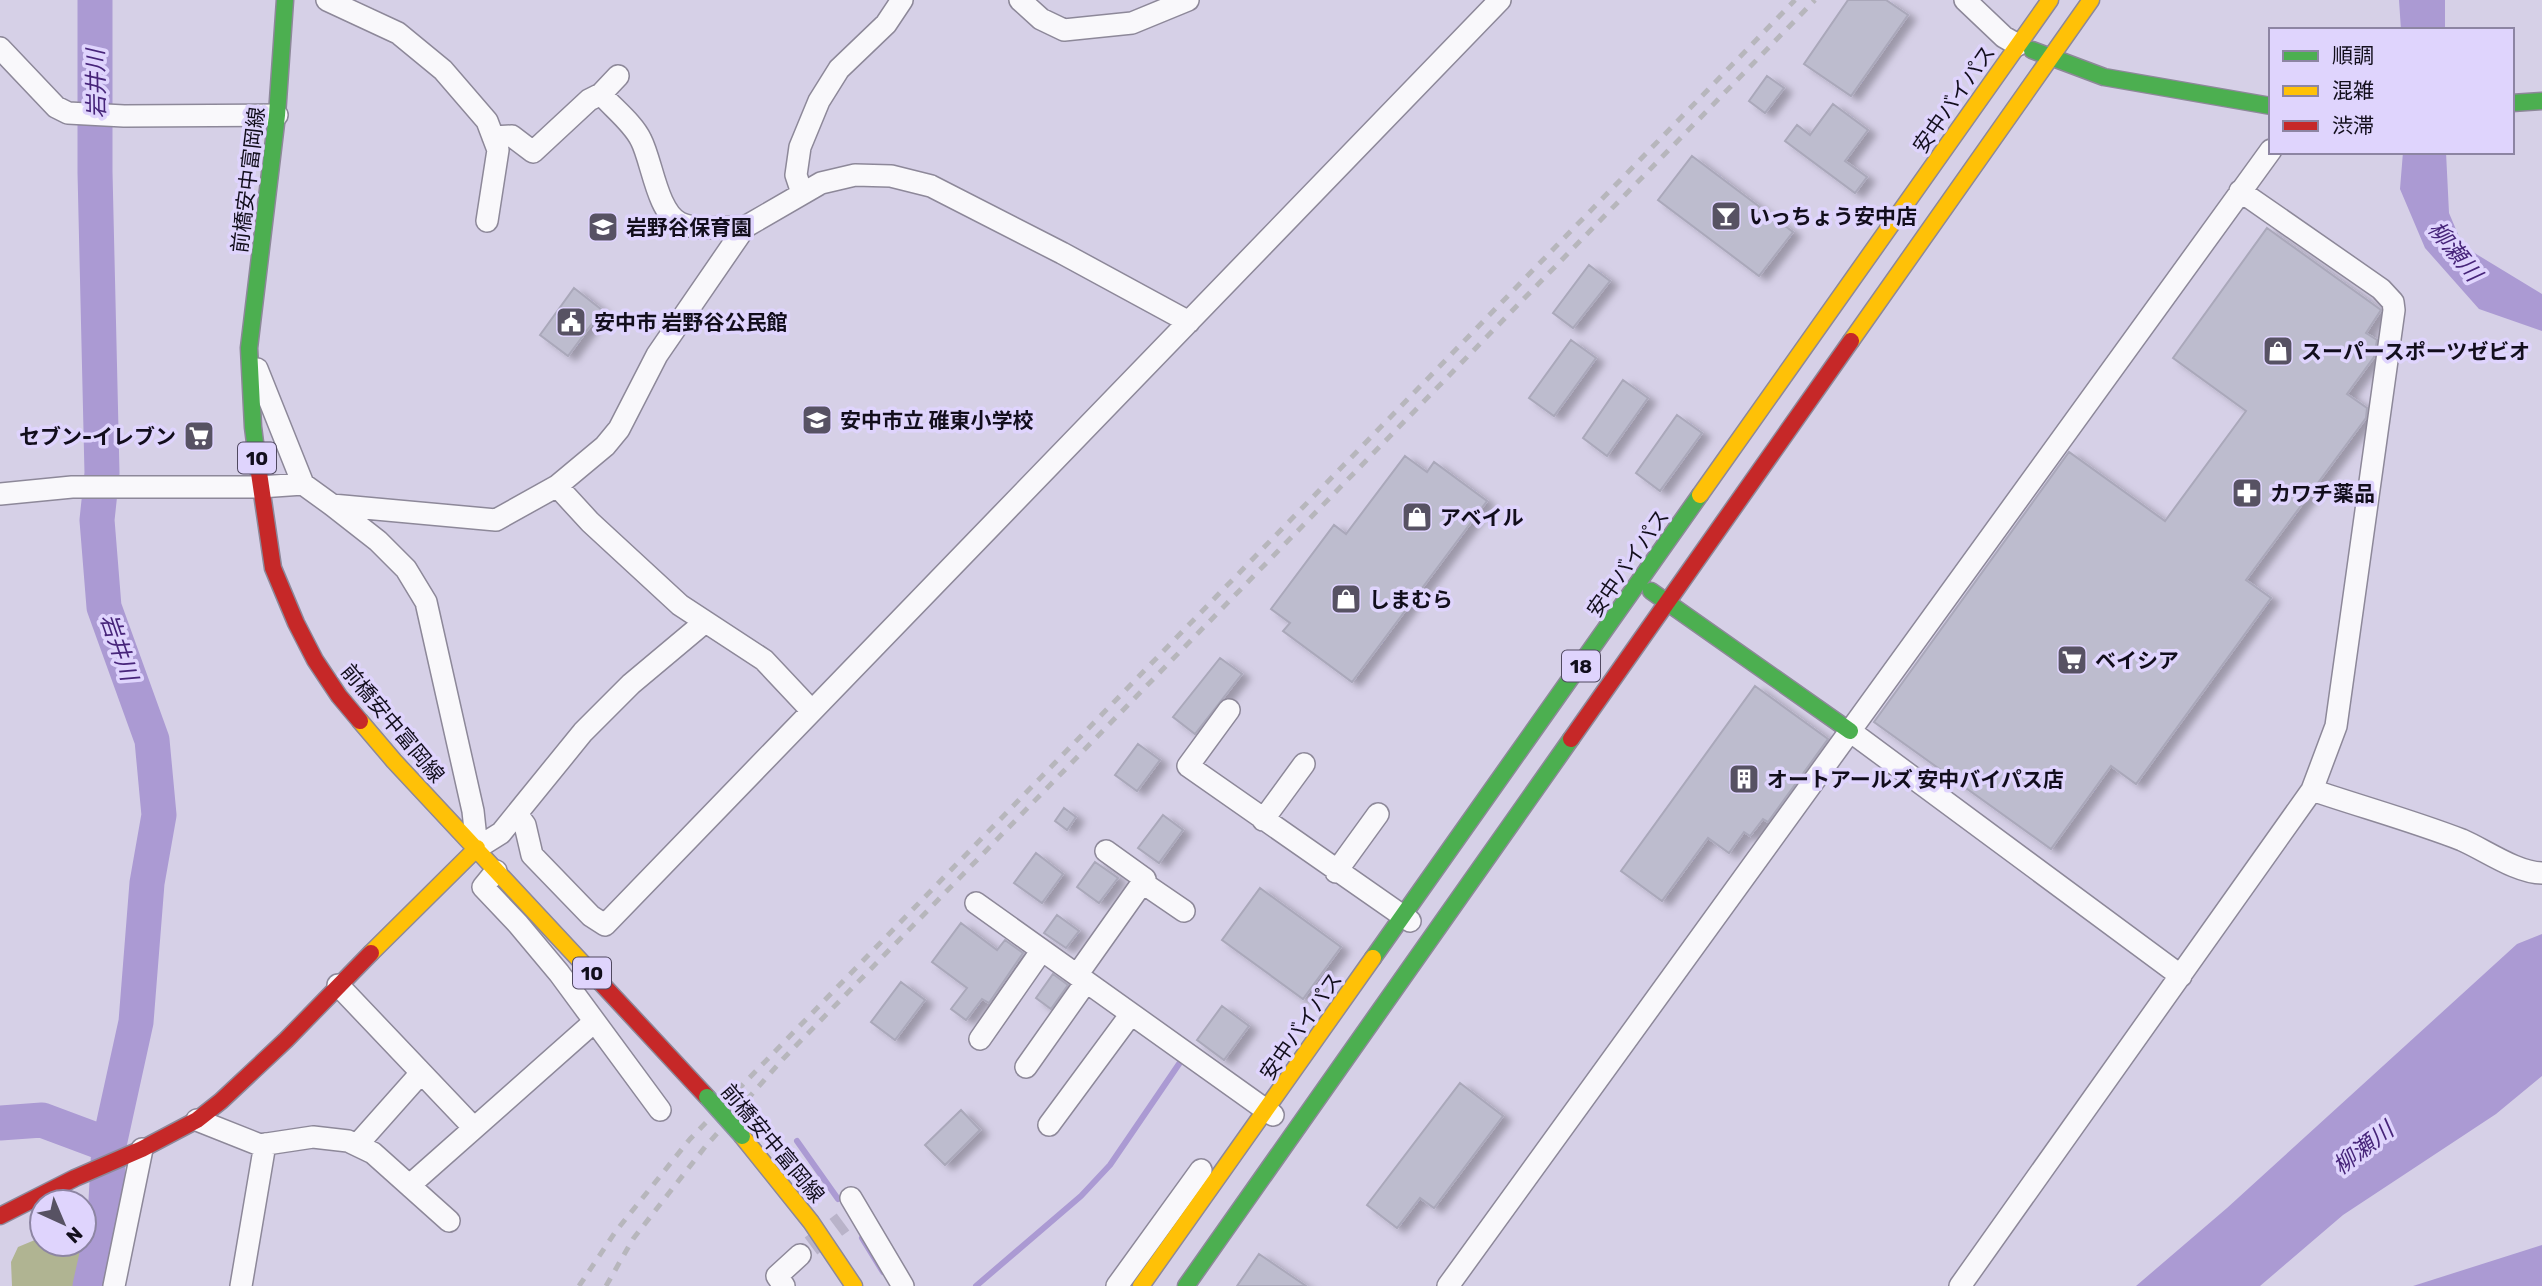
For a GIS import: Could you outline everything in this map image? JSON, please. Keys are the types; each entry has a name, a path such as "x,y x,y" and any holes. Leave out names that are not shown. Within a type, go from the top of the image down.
{"main road":[{"name":"前橋安中富岡線","path":"285,0 277,115 249,348 253,428 273,568 296,623 315,660 339,696 394,761 742,1136 811,1222 855,1286"},
{"name":"安中バイパス","path":"1141,1286 1259,1105 1404,917 2050,0"},
{"name":"18","path":"1186,1286 2091,0"},
{"path":"2018,45 2104,77 2269,106"},
{"path":"2514,103 2542,101"},
{"path":"1640,583 1850,731"},
{"path":"0,1216 197,1120 286,1040 477,848"}],"street":[{"path":"327,0 398,33 443,70 487,121 498,150 487,221"},
{"path":"802,193 796,175 800,147 819,101 839,69 886,24 902,0"},
{"path":"1020,0 1041,19 1064,30 1132,23 1188,0"},
{"path":"517,814 525,825 532,855 591,916 605,925 1500,0"},
{"path":"1965,0 2004,37 2018,45"},
{"path":"0,48 56,107 68,113 277,115"},
{"path":"493,137 512,136 533,152 618,76"},
{"path":"601,94 640,138 662,201 676,222 693,227 745,227"},
{"path":"1448,1286 2269,152"},
{"path":"332,505 496,520 557,486 605,446 619,429 657,355 745,227 821,183 855,175 891,176 931,186 1189,322"},
{"path":"1960,1286 2312,790 2336,726 2393,302 2381,289 2240,191"},
{"path":"249,348 303,484 378,541 406,569 426,602 473,811 477,848 501,833 583,732 631,684 705,622"},
{"path":"0,494 72,487 260,487 303,484"},
{"path":"557,486 590,522 680,605 764,660 811,710"},
{"path":"1230,710 1188,766 1336,872 1432,936"},
{"path":"1850,731 2181,976"},
{"path":"1264,820 1304,764"},
{"path":"2312,790 2462,840 2535,873 2542,873"},
{"path":"1336,872 1378,814"},
{"path":"1026,1067 1145,879 1106,851"},
{"path":"496,871 483,887 559,973 660,1110"},
{"path":"1143,883 1184,911"},
{"path":"976,903 1295,1131"},
{"path":"980,1039 1042,950"},
{"path":"338,985 474,1128"},
{"path":"1049,1125 1131,1014"},
{"path":"410,1185 594,1023"},
{"path":"357,1145 421,1073"},
{"path":"1117,1286 1259,1105"},
{"path":"197,1120 260,1145 313,1137 348,1141 373,1153 449,1221"},
{"path":"241,1286 265,1144"},
{"path":"114,1286 137,1151"},
{"path":"851,1210 903,1286"},
{"path":"784,1286 777,1276 800,1255"}],"green space":[{"path":"28,1243 28,1258 92,1258 85,1286 12,1286 11,1262 18,1247"}],"water":[{"path":"2399,0 2445,0 2445,28 2401,28"},
{"name":"柳瀬川","path":"2403,154 2446,154 2449,213 2463,246 2542,294 2542,331 2479,309 2425,248 2400,189"},
{"name":"柳瀬川","path":"2542,934 2542,1076 2496,1114 2343,1215 2260,1286 2136,1286 2227,1208 2517,944"},
{"path":"2542,1245 2542,1286 2413,1286"}],"building":[{"path":"1848,0 1886,0 1908,15 1851,96 1804,64"},
{"path":"1767,76 1784,88 1765,113 1749,101"},
{"path":"1833,104 1868,130 1845,161 1867,177 1855,193 1785,141 1797,125 1810,135"},
{"name":"いっちょう安中店","path":"1692,156 1793,232 1759,276 1658,200"},
{"name":"ベイシア","path":"2267,228 2381,310 2366,333 2377,340 2374,357 2347,394 2367,408 2366,418 2246,580 2271,598 2136,784 2111,766 2051,849 1874,722 2069,452 2165,521 2246,411 2173,358"},
{"path":"1589,265 1610,281 1573,328 1553,313"},
{"name":"安中市 岩野谷公民館","path":"574,288 602,310 568,356 540,335"},
{"path":"1571,340 1596,358 1554,416 1529,398"},
{"path":"1623,380 1648,398 1607,456 1583,438"},
{"path":"1677,415 1702,433 1660,491 1636,473"},
{"path":"1405,456 1427,472 1434,462 1487,501 1352,682 1283,631 1290,623 1271,609 1334,525 1346,534"},
{"path":"1220,658 1242,674 1195,734 1173,717"},
{"name":"オートアールズ 安中バイパス店","path":"1755,686 1828,739 1768,822 1763,819 1750,836 1744,832 1729,853 1708,838 1662,901 1621,871"},
{"path":"1138,744 1160,760 1137,791 1115,775"},
{"path":"1064,808 1076,817 1067,830 1055,821"},
{"path":"1163,815 1183,830 1159,863 1138,848"},
{"path":"1036,853 1063,874 1042,903 1014,883"},
{"path":"1095,862 1118,878 1099,903 1077,887"},
{"path":"1260,888 1341,947 1303,999 1222,940"},
{"path":"1057,915 1079,931 1066,948 1044,933"},
{"path":"961,923 997,950 1005,940 1023,953 989,1003 982,999 966,1020 951,1009 967,988 932,962"},
{"path":"1053,974 1068,985 1051,1009 1036,998"},
{"path":"901,982 925,1000 895,1040 871,1022"},
{"path":"1222,1006 1249,1026 1224,1060 1197,1040"},
{"path":"1460,1083 1503,1116 1434,1208 1420,1198 1397,1228 1367,1205"},
{"path":"961,1110 980,1130 945,1165 925,1145"},
{"path":"1259,1254 1306,1286 1237,1286"}],"waterway":[{"name":"岩井川","path":"90,1286 105,1219 109,1145 136,1022 147,883 159,815 152,740 104,607 97,520 102,473 95,172 95,0"},
{"path":"976,1286 1081,1196 1110,1165 1181,1061"},
{"path":"0,1123 42,1120 109,1145"},
{"path":"797,1141 838,1199"},
{"path":"862,1238 883,1272"}],"tunnel":[{"path":"811,1246 843,1222"}],"railway":[{"path":"579,1286 616,1231 690,1139 1795,0"},
{"path":"606,1286 633,1239 705,1147 783,1059 1815,0"}],"traffic: fast":[{"path":"258,466 249,348 277,115 285,0"},
{"path":"2032,50 2104,77 2269,106"},
{"path":"2514,103 2542,101"},
{"path":"1373,958 1700,495"},
{"path":"1651,591 1850,731"},
{"path":"1186,1286 1571,739"},
{"path":"707,1097 742,1136"}],"traffic: slow":[{"path":"1700,495 2050,0"},
{"path":"1851,341 2091,0"},
{"path":"360,721 601,983"},
{"path":"371,953 477,848"},
{"path":"1141,1286 1373,958"},
{"path":"742,1136 811,1222 854,1286"}],"traffic: jam":[{"path":"1571,739 1851,341"},
{"path":"258,466 273,568 315,660 360,721"},
{"path":"0,1216 197,1120 286,1040 371,953"},
{"path":"601,983 707,1097"}],"place":[{"name":"いっちょう安中店","path":"1726,216"},
{"name":"岩野谷保育園","path":"603,227"},
{"name":"安中市 岩野谷公民館","path":"571,322"},
{"name":"スーパースポーツゼビオ","path":"2278,351"},
{"name":"安中市立 碓東小学校","path":"817,420"},
{"name":"セブン-イレブン","path":"199,436"},
{"name":"カワチ薬品","path":"2247,493"},
{"name":"アベイル","path":"1417,517"},
{"name":"しまむら","path":"1346,599"},
{"name":"ベイシア","path":"2072,660"},
{"name":"オートアールズ 安中バイパス店","path":"1744,779"}]}
